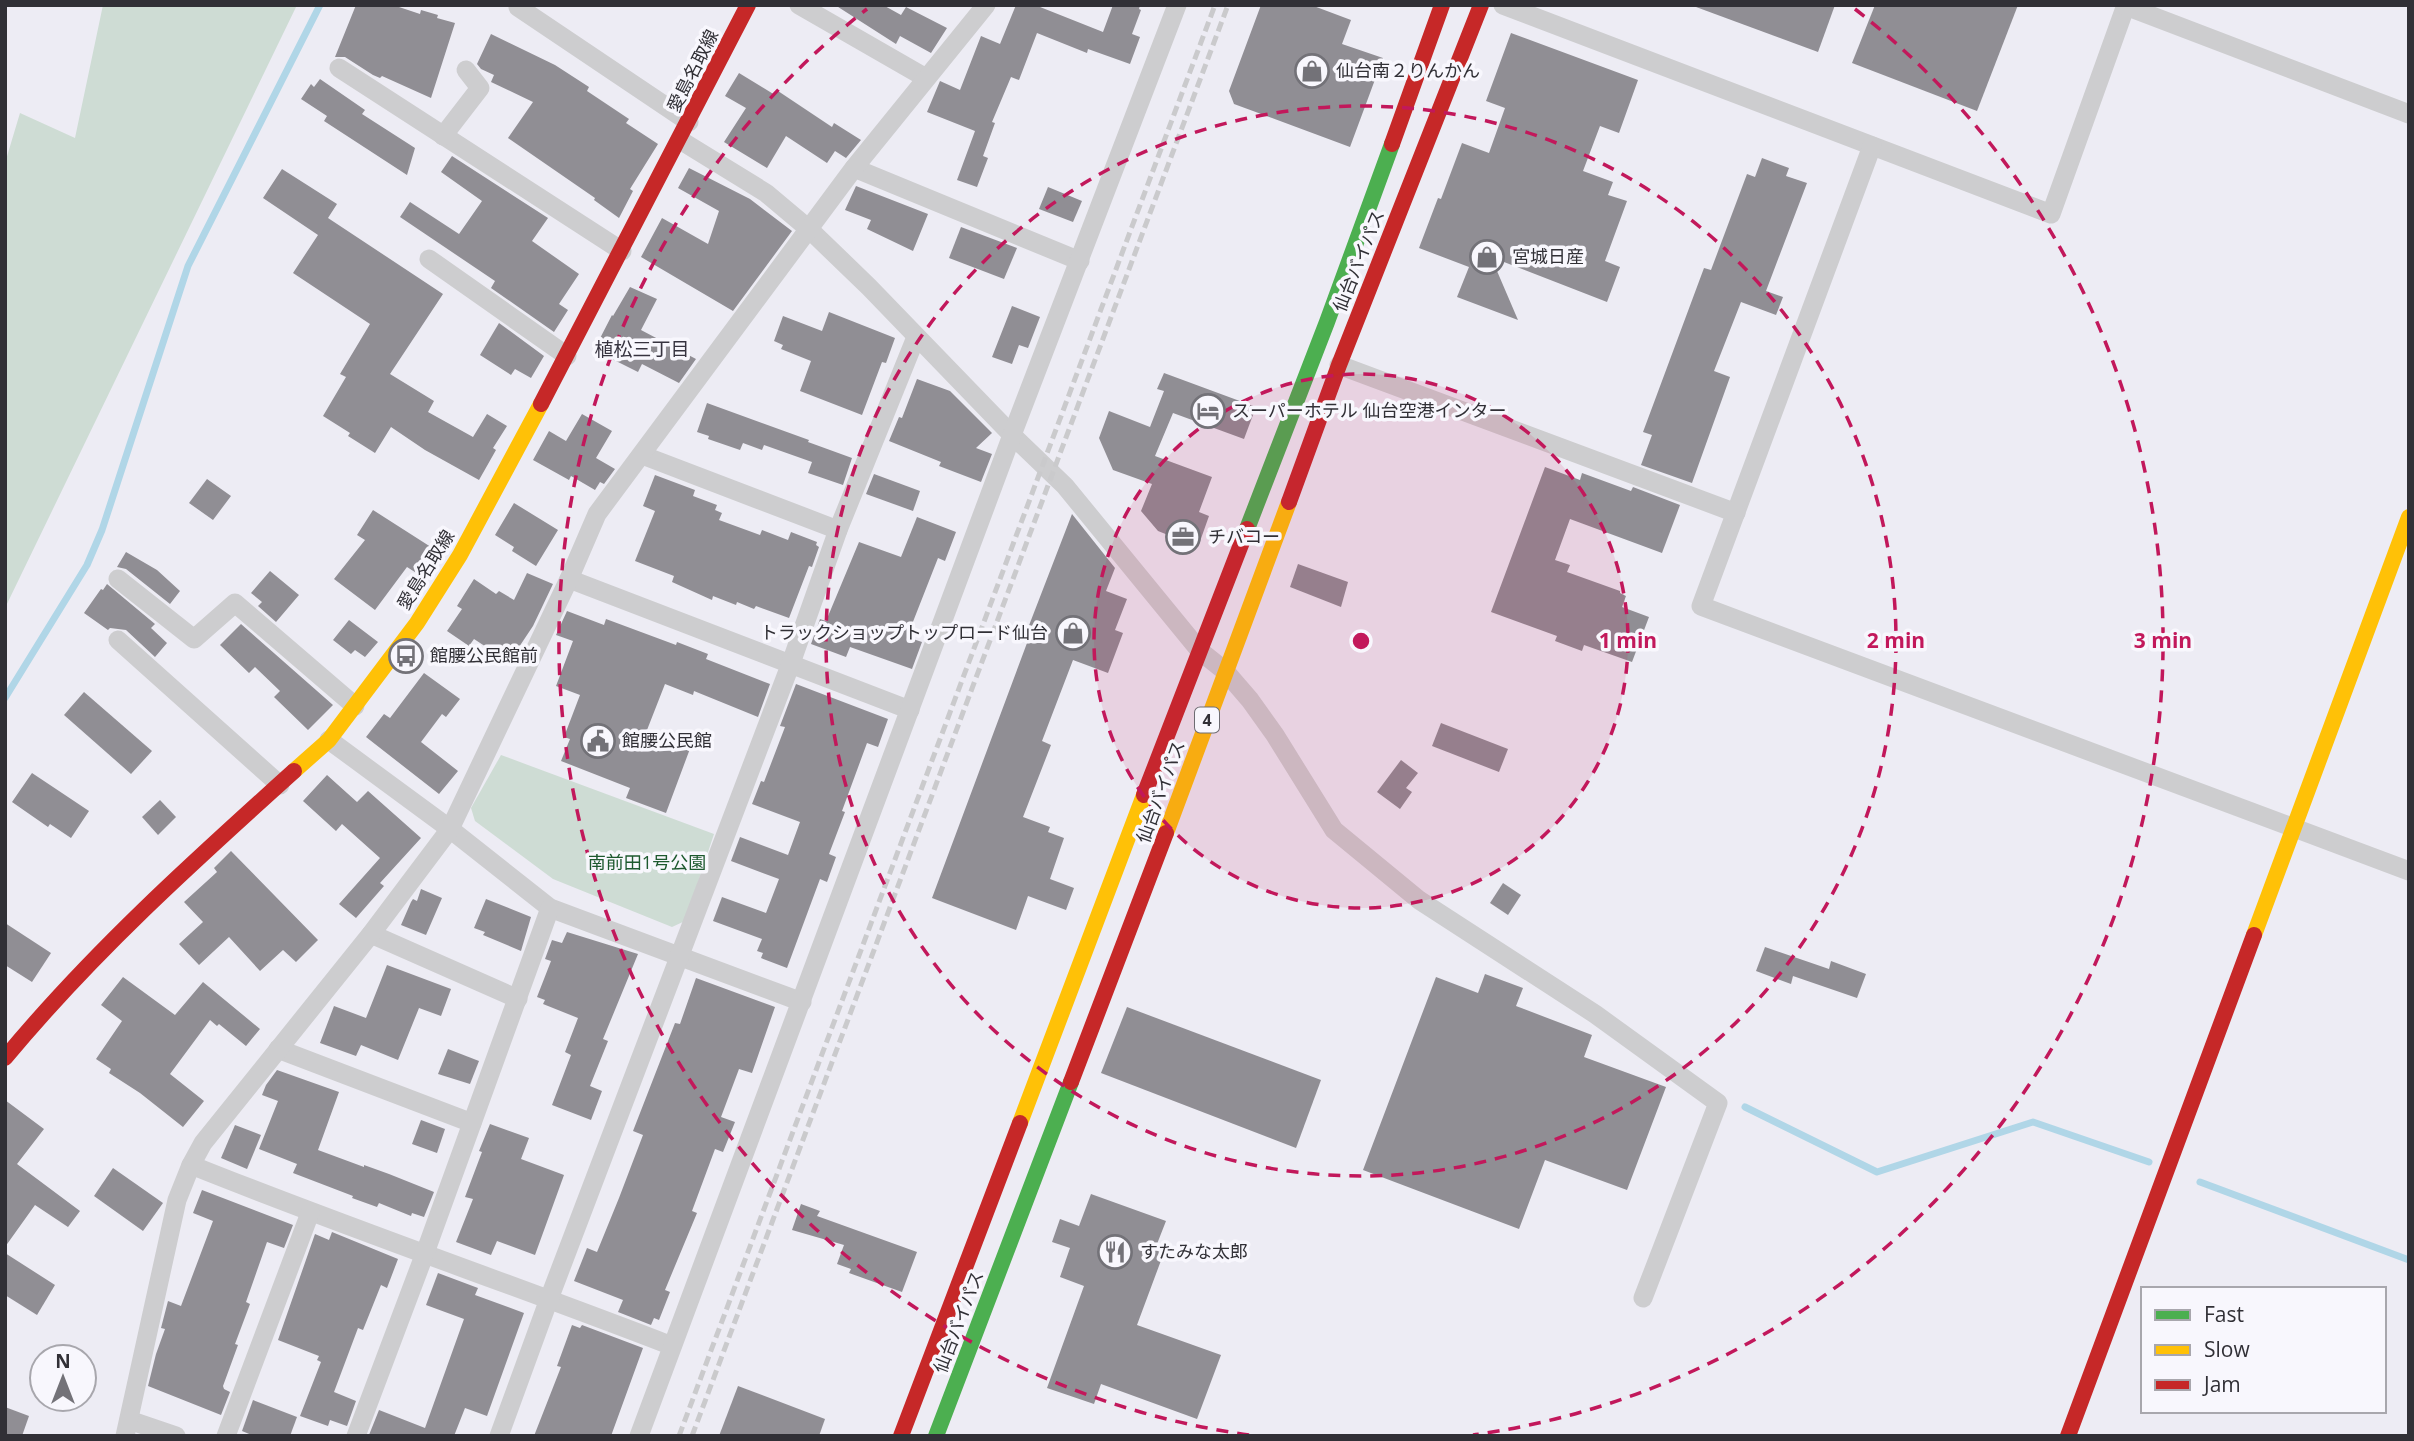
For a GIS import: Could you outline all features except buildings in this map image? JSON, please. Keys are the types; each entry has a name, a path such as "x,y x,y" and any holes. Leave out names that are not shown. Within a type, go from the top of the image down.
{"main road":[{"name":"愛島名取線","path":"5,1058 95,956 187,868 329,740 417,622 460,555 567,356 748,5"},
{"name":"仙台バイパス","path":"901,1436 1150,778 1327,322 1442,5"},
{"name":"仙台バイパス","path":"936,1436 1183,790 1224,671 1339,365 1481,5"},
{"path":"2068,1436 2409,517"}],"street":[{"path":"519,5 518,7 689,122"},
{"path":"799,5 926,78"},
{"path":"176,1436 127,1428 177,1200 191,1165 204,1143 450,829 569,579 597,514 854,168 986,5"},
{"path":"639,1436 1012,435 1177,5"},
{"path":"1503,5 2051,214 2126,6 2409,114"},
{"path":"339,68 622,251"},
{"path":"443,136 480,89 466,70"},
{"path":"680,140 766,193 810,230 1065,486 1200,652 1224,671 1250,700 1334,830 1419,900 1595,1014 1718,1103 1643,1298"},
{"path":"1872,146 1701,606 2409,871"},
{"path":"854,168 1080,261"},
{"path":"429,259 567,356"},
{"path":"499,1436 791,663 838,530 916,338"},
{"path":"1339,365 1736,513"},
{"path":"642,455 838,530"},
{"path":"118,579 194,639 235,603 355,706"},
{"path":"569,579 910,710"},
{"path":"118,640 280,785"},
{"path":"329,740 450,829 550,908 802,1002"},
{"path":"356,1436 550,908"},
{"path":"370,934 518,999"},
{"path":"278,1049 472,1123"},
{"path":"191,1165 310,1213 425,1253 672,1346"},
{"path":"226,1436 310,1213"}],"green space":[{"path":"103,5 297,5 5,608 5,163 20,113 75,138"},
{"name":"南前田1号公園","path":"501,755 714,834 685,921 672,927 553,879 475,821 471,808"}],"waterway":[{"path":"5,698 87,565 102,530 188,266 320,5"},
{"path":"1745,1107 1877,1172 2033,1122 2149,1162"},
{"path":"2200,1182 2409,1260"}],"railway":[{"path":"679,1436 1215,5"},
{"path":"692,1436 1228,5"}],"traffic: fast":[{"path":"1247,529 1392,144"},
{"path":"936,1436 1071,1082"}],"traffic: slow":[{"path":"294,771 329,740 417,623 460,555 541,404"},
{"path":"1166,833 1289,502"},
{"path":"2254,935 2409,517"},
{"path":"1020,1123 1144,795"}],"traffic: jam":[{"path":"541,404 748,5"},
{"path":"1392,144 1442,5"},
{"path":"1289,502 1339,365 1481,5"},
{"path":"1144,795 1247,529"},
{"path":"5,1058 108,945 294,771"},
{"path":"1071,1082 1166,833"},
{"path":"2068,1436 2254,935"},
{"path":"901,1436 1020,1123"}],"place":[{"name":"仙台南２りんかん","path":"1312,71"},
{"name":"宮城日産","path":"1487,257"},
{"name":"スーパーホテル 仙台空港インター","path":"1208,411"},
{"name":"チバコー","path":"1183,537"},
{"name":"トラックショップトップロード仙台","path":"1073,633"},
{"name":"館腰公民館前","path":"406,656"},
{"name":"館腰公民館","path":"598,741"},
{"name":"すたみな太郎","path":"1115,1252"}],"district":[{"name":"植松三丁目","path":"642,349"}]}
